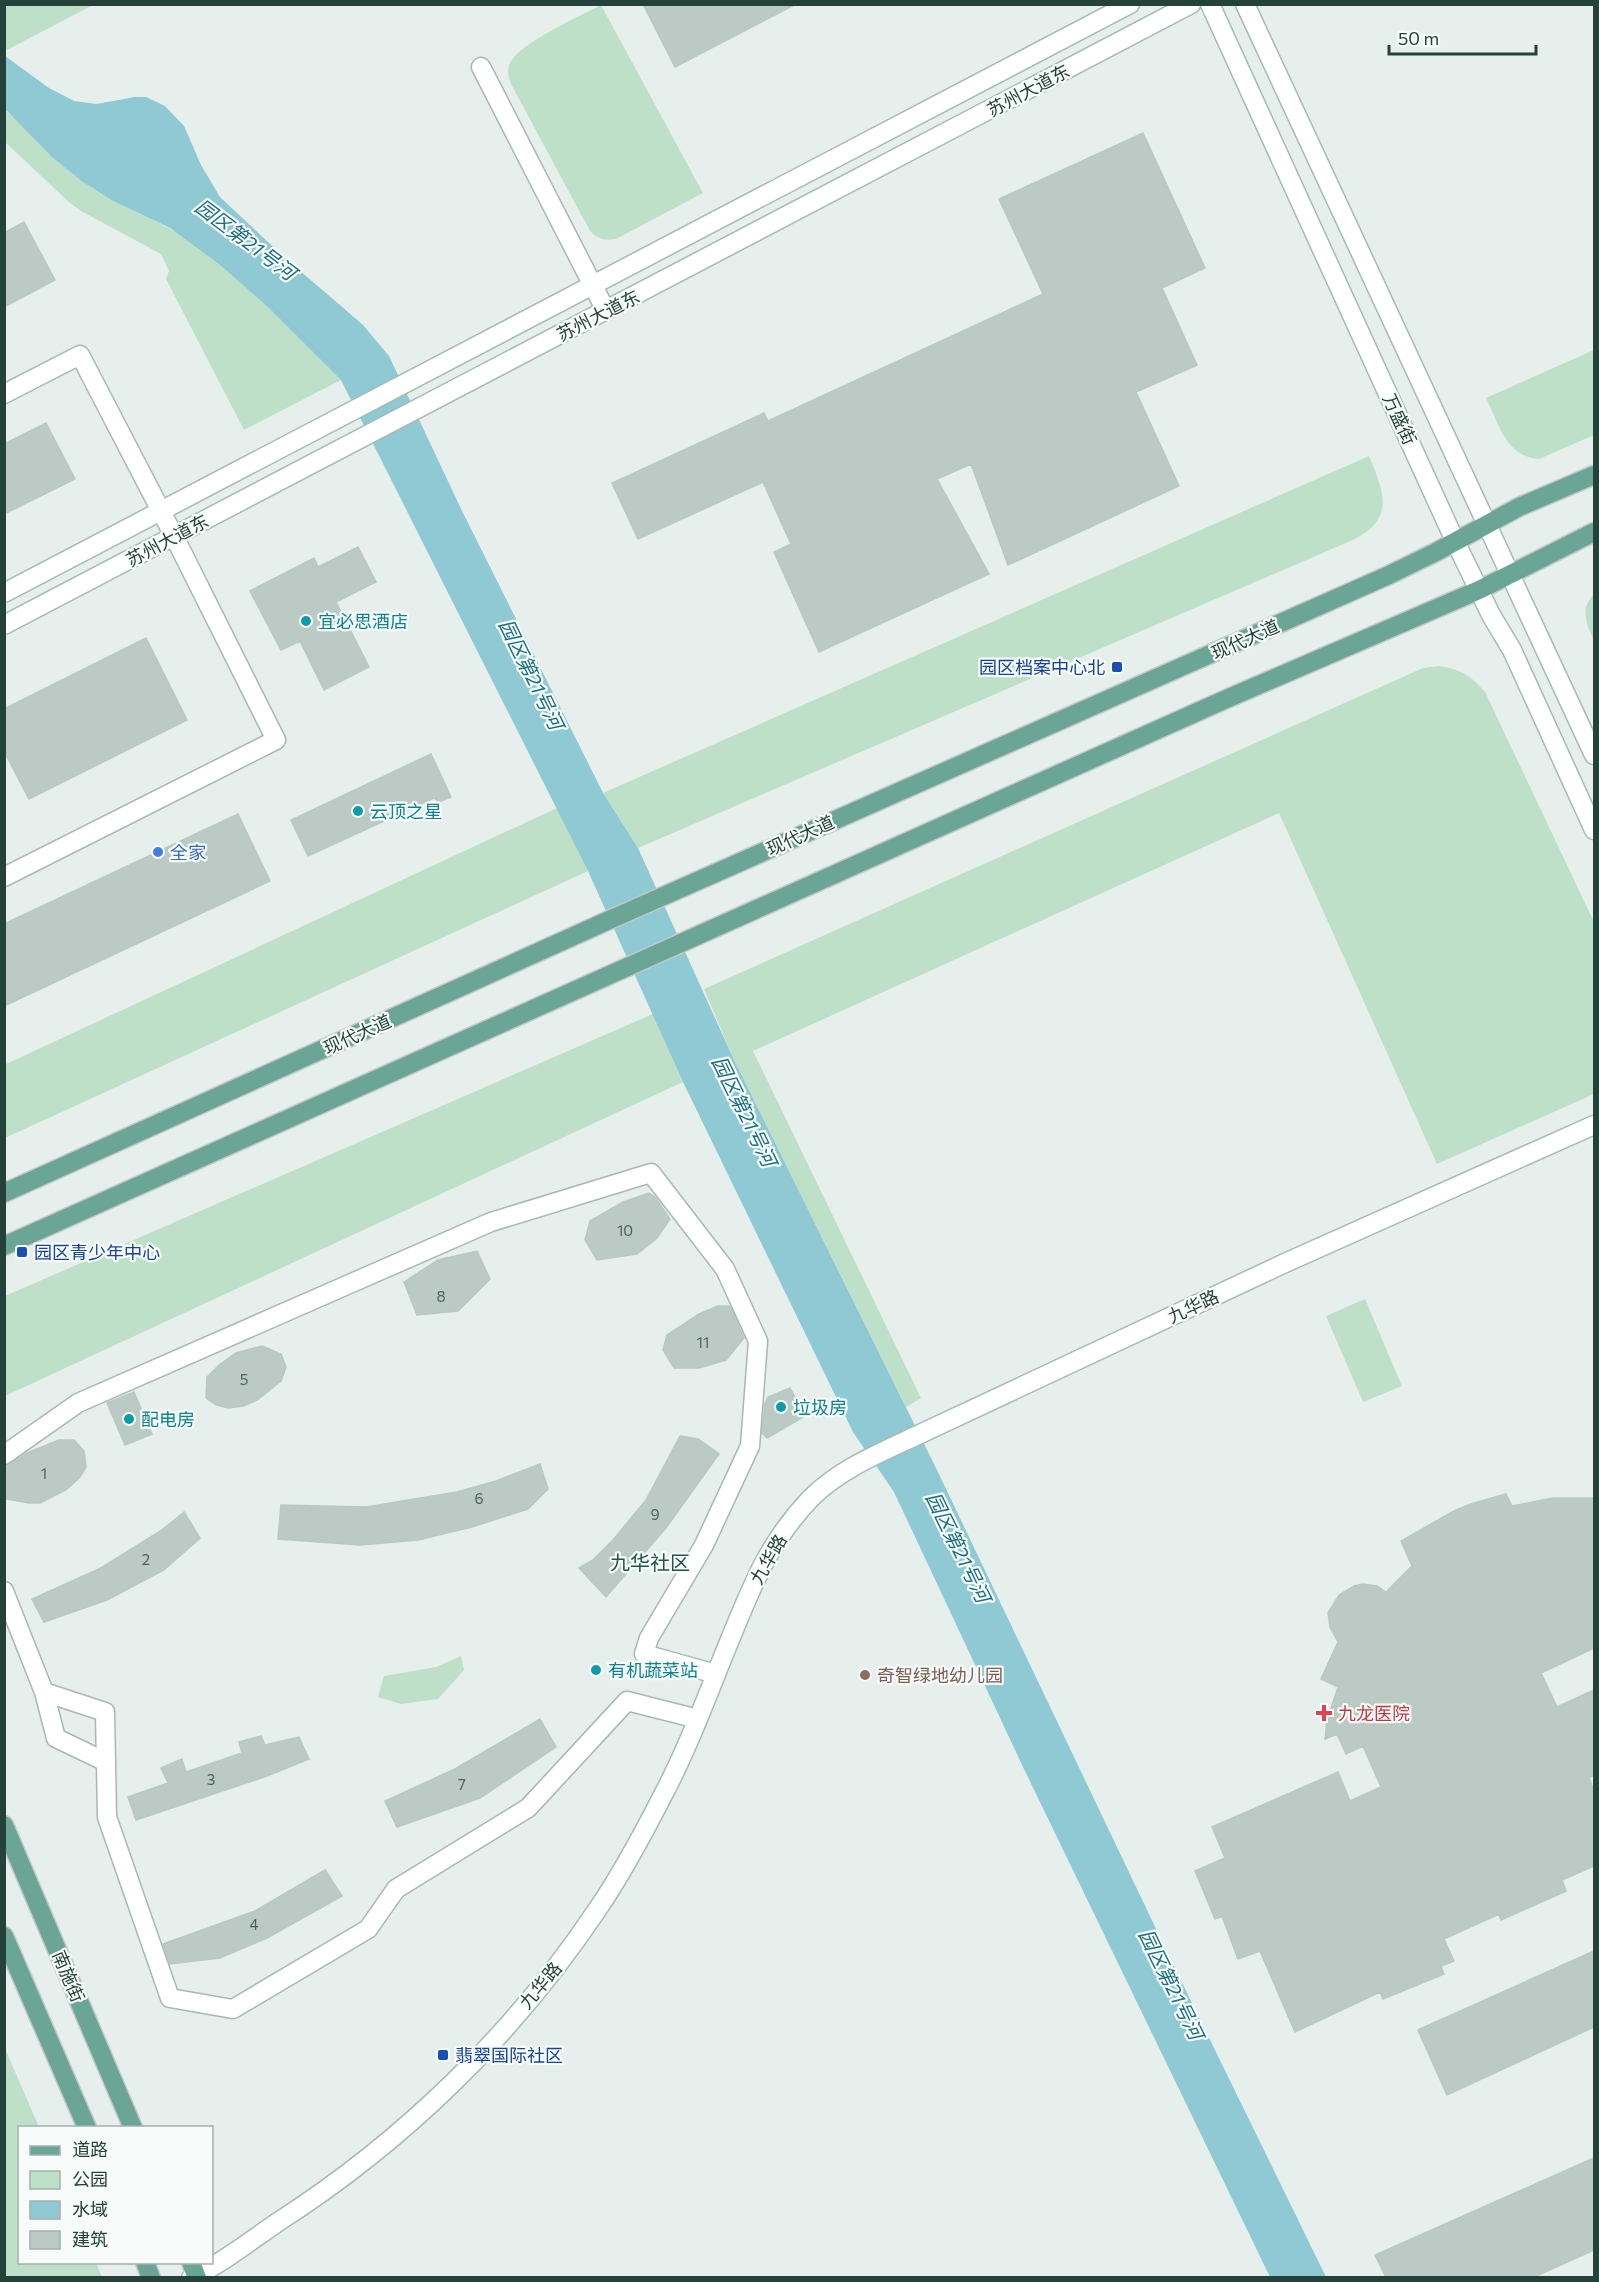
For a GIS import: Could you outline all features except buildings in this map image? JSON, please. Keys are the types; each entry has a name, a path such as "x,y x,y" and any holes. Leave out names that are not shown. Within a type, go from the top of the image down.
{"main road":[{"name":"现代大道","path":"4,1193 663,896 1389,575 1487,523 1594,475"},
{"path":"4,1246 1224,700 1479,590 1594,532"},
{"name":"南施街","path":"4,1825 133,2126"},
{"path":"4,1936 87,2126"}],"street":[{"name":"苏州大道东","path":"4,593 1130,4"},
{"name":"苏州大道东","path":"4,625 1191,4"},
{"name":"万盛街","path":"1210,4 1455,541 1512,650 1594,830"},
{"name":"万盛街","path":"1245,4 1594,755"},
{"path":"481,67 606,311"},
{"path":"4,394 80,355 276,740 4,877"},
{"name":"九华路","path":"213,2261 309,2203 360,2166 421,2114 475,2061 551,1972 598,1909 664,1793 698,1719 758,1570 773,1545 812,1497 840,1475 867,1459 1313,1250 1594,1125"},
{"path":"4,1455 78,1403 491,1222 651,1173 725,1269 758,1341 750,1446 704,1545 649,1638 644,1654 716,1674"},
{"path":"4,1591 44,1692 56,1738 106,1762"},
{"path":"44,1692 105,1712 107,1817 170,1998 233,2009 368,1929 396,1889 528,1808 627,1701 698,1719"},
{"name":"九华路","path":"194,2273 209,2264"}],"green space":[{"path":"5,4 93,4 93,5 5,51"},
{"path":"601,5 703,193 616,239 608,240 599,238 590,231 511,84 508,73 514,58 535,40"},
{"path":"4,109 60,163 84,182 109,198 182,236 233,274 341,380 244,430 166,279 169,271 161,254 70,203 5,142"},
{"path":"1594,350 1594,435 1539,459 1528,457 1511,446 1486,398"},
{"path":"1369,456 1382,492 1383,502 1376,522 1368,531 1355,539 638,848 603,793"},
{"path":"1594,594 1594,641 1587,623 1586,611 1589,600"},
{"path":"1440,666 1465,674 1485,692 1594,922 1594,1094 1437,1164 1279,813 753,1051 921,1398 906,1407 734,1060 704,989 1423,668"},
{"path":"557,808 588,871 5,1138 4,1065"},
{"path":"653,1014 683,1082 5,1396 5,1296"},
{"path":"1365,1299 1402,1386 1363,1402 1326,1316"},
{"path":"461,1656 464,1670 438,1699 401,1704 378,1697 384,1676 436,1667"},
{"path":"4,2046 39,2126 18,2126 18,2264 96,2264 102,2277 5,2277"}],"water":[{"name":"园区第21号河","path":"5,56 49,88 74,101 96,104 146,97 165,106 184,126 201,165 220,197 284,257 363,325 389,356 463,513 603,793 638,848 734,1060 937,1470 1169,1956 1326,2277 1270,2277 1023,1767 894,1492 853,1432 683,1082 588,871 341,380 269,308 219,264 170,228 113,201 83,182 53,158 5,109"}],"place":[{"name":"宜必思酒店","path":"306,621"},
{"name":"园区档案中心北","path":"1117,667"},
{"name":"云顶之星","path":"358,811"},
{"name":"全家","path":"158,852"},
{"name":"园区青少年中心","path":"22,1252"},
{"name":"垃圾房","path":"781,1407"},
{"name":"配电房","path":"129,1419"},
{"name":"有机蔬菜站","path":"596,1670"},
{"name":"奇智绿地幼儿园","path":"865,1675"},
{"name":"九龙医院","path":"1324,1713"},
{"name":"翡翠国际社区","path":"443,2055"}],"district":[{"name":"九华社区","path":"650,1562"}]}
